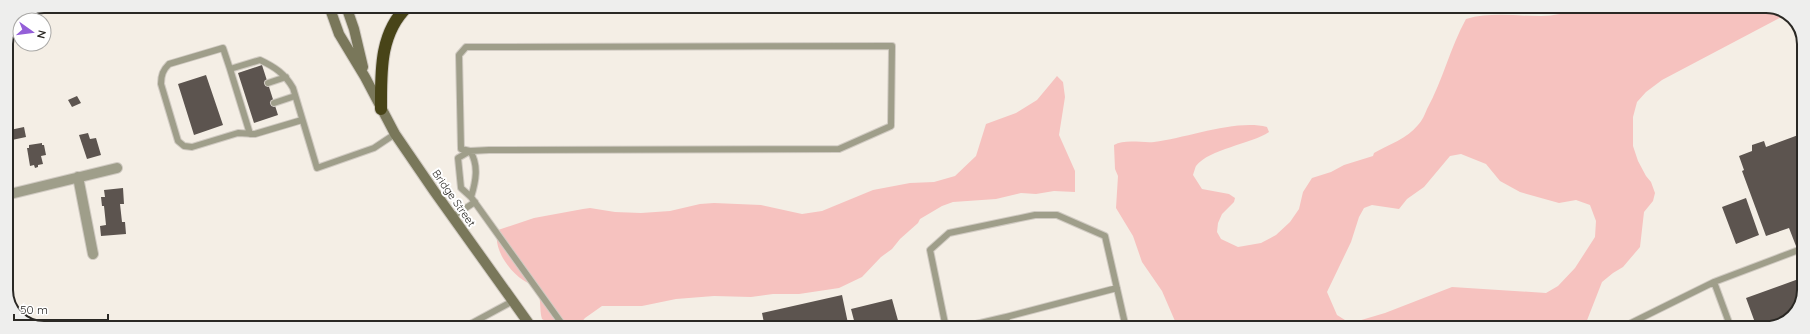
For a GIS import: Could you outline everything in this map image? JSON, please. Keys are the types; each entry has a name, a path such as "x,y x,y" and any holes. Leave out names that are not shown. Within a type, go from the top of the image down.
{"highway":[{"path":"381,108 382,71 386,44 397,19 402,13"}],"street":[{"name":"Bridge Street","path":"332,13 339,34 365,77 395,134 452,217 527,321"},
{"name":"Bridge Street","path":"348,13 354,29 365,77"},
{"path":"13,193 117,168"},
{"path":"78,177 93,254"}],"lane":[{"path":"452,217 473,200 475,185 476,161 470,151 462,149 459,55 466,47 892,46 891,126 839,149 470,151 458,158 461,188 473,200 560,321"},
{"path":"250,134 247,111 223,48 169,64 164,69 161,76 161,84 178,141 184,146 192,147 238,133 250,134 255,134 302,120"},
{"path":"230,69 260,60 273,66 286,77 295,96 317,168 374,148 395,134"},
{"path":"268,83 286,77"},
{"path":"274,102 295,96"},
{"path":"945,321 930,250 949,233 1035,215 1057,215 1105,236 1124,321"},
{"path":"1635,321 1714,282 1797,251"},
{"path":"1714,282 1728,321"},
{"path":"989,321 1117,288"},
{"path":"476,321 513,301"},
{"path":"1006,317 1007,321"}],"shaded area":[{"path":"1569,13 1770,13 1782,17 1662,80 1646,92 1637,102 1633,117 1633,146 1638,161 1651,182 1655,193 1653,201 1644,212 1640,247 1623,267 1602,282 1587,321 1358,321 1175,321 1162,291 1142,262 1133,236 1116,208 1118,176 1115,169 1114,145 1123,142 1154,142 1167,140 1241,125 1267,127 1269,132 1252,140 1210,155 1202,160 1196,166 1193,175 1202,189 1229,194 1235,198 1234,202 1222,214 1218,223 1217,232 1221,239 1238,247 1261,243 1276,235 1290,222 1299,209 1303,192 1312,178 1331,172 1344,165 1373,156 1374,153 1414,130 1422,119 1433,98 1455,41 1466,19 1494,15 1546,16","holes":["1461,154 1486,164 1500,181 1520,192 1559,203 1576,200 1590,205 1596,221 1595,237 1575,268 1558,286 1546,293 1452,287 1385,313 1358,321 1345,320 1337,315 1327,292 1351,242 1359,217 1364,208 1372,205 1399,209 1407,199 1424,187 1450,156"]},
{"path":"1057,76 1063,82 1065,97 1059,135 1075,171 1075,192 1054,191 1036,194 1021,193 996,199 953,202 942,206 920,219 918,223 900,239 892,249 881,257 862,277 839,288 799,294 773,294 751,297 714,296 676,299 642,306 602,306 582,321 545,321 542,319 538,291 533,285 517,276 503,258 497,244 498,230 534,218 590,208 615,212 641,213 670,211 700,204 714,203 761,205 802,214 822,211 873,190 910,183 934,182 955,176 976,156 986,124 1016,113 1037,100"}],"building":[{"path":"262,65 278,115 254,123 238,73"},
{"path":"206,75 223,125 194,135 178,84"},
{"path":"77,96 81,103 72,107 68,100"},
{"path":"24,127 26,137 13,140 13,129"},
{"path":"88,133 90,139 96,138 101,155 87,159 79,135"},
{"path":"1797,135 1796,246 1789,228 1766,236 1742,171 1744,170 1739,156 1752,151 1752,145 1764,141 1766,147"},
{"path":"42,143 42,145 44,145 46,155 41,156 43,164 38,165 38,167 35,168 34,165 30,166 27,148 29,148 29,145"},
{"path":"123,188 124,204 120,204 122,222 125,222 126,234 101,236 100,226 106,225 104,206 102,206 101,197 105,197 104,190"},
{"path":"1746,198 1759,235 1736,244 1722,207"},
{"path":"1797,280 1797,294 1793,306 1782,317 1770,321 1754,321 1746,298"},
{"path":"842,295 848,321 764,321 762,313"},
{"path":"892,299 898,321 854,321 851,309"}]}
